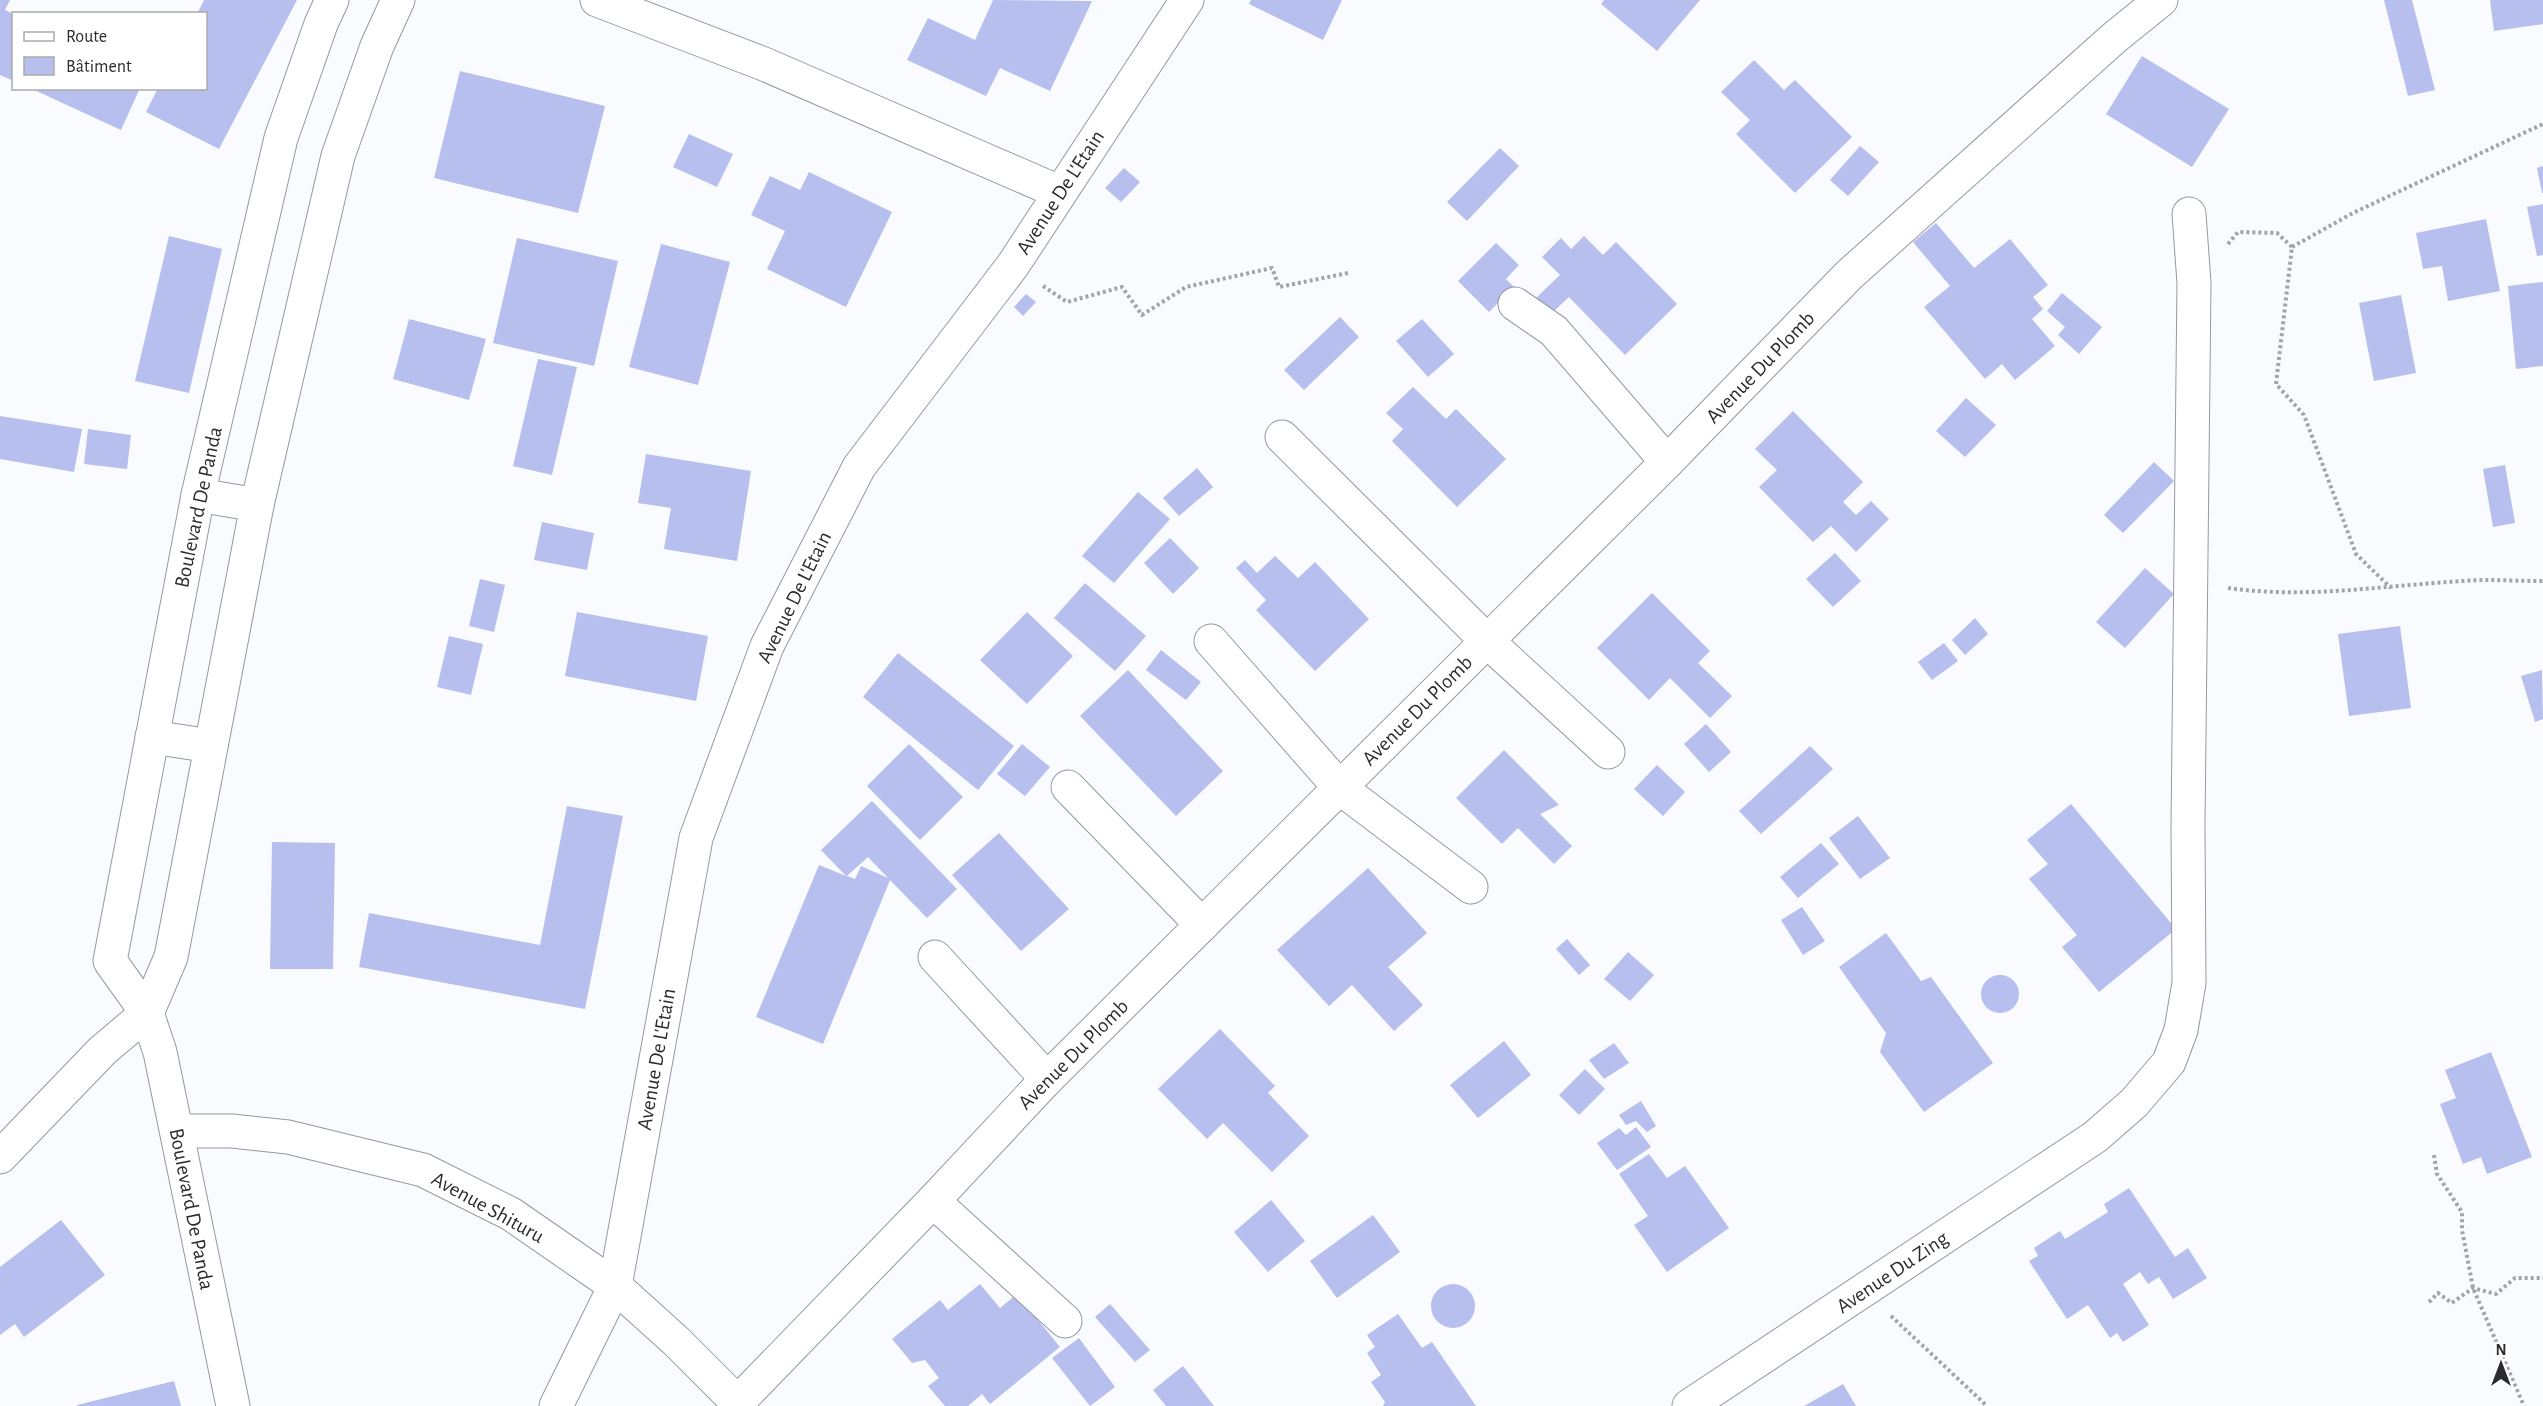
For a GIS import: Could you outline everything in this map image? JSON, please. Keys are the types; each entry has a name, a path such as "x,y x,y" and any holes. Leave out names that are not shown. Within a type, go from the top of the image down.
{"street":[{"name":"Boulevard De Panda","path":"233,1406 160,1052 147,1013 110,961 198,495 281,138 321,24 332,0"},
{"path":"0,1156 102,1051 147,1013 171,957 257,505 338,156 377,46 398,0"},
{"path":"597,0 764,64 1059,192"},
{"name":"Avenue De L'Etain","path":"556,1406 615,1286 696,838 767,646 859,466 1013,265 1187,0"},
{"name":"Avenue Du Plomb","path":"739,1404 1047,1079 1667,462 1849,275 2114,38 2161,0"},
{"name":"Avenue Du Zing","path":"1689,1406 2095,1137 2134,1103 2169,1062 2181,1030 2189,983 2188,826 2194,284 2189,213"},
{"path":"1515,304 1554,331 1667,462"},
{"path":"1282,437 1486,640 1608,752"},
{"path":"198,495 257,505"},
{"path":"1211,641 1340,788 1471,887"},
{"path":"152,737 211,746"},
{"path":"1068,787 1202,925"},
{"path":"935,957 1047,1079"},
{"name":"Avenue Shituru","path":"177,1131 232,1131 288,1137 423,1170 511,1214 615,1286 676,1341 739,1404"},
{"path":"933,1201 1065,1321"}],"path":[{"path":"2292,247 2353,213 2543,124"},
{"path":"2194,284 2238,232 2277,233 2292,247"},
{"path":"2292,247 2276,384 2304,415 2356,554 2391,588"},
{"path":"1013,265 1067,302 1122,287 1142,315 1186,287 1272,268 1279,287 1348,273"},
{"path":"2192,582 2262,592 2391,588 2483,580 2543,581"},
{"path":"2434,1155 2436,1174 2462,1212 2462,1230 2473,1288 2524,1406"},
{"path":"2473,1288 2496,1294 2516,1278 2543,1278"},
{"path":"2429,1302 2439,1293 2452,1303 2473,1288"},
{"path":"1865,1290 1987,1406"}],"building":[{"path":"0,0 10,0 5,10 12,13 12,80 0,75"},
{"path":"204,0 297,0 219,149 146,112 157,90 207,90 207,12 198,12"},
{"path":"993,0 1092,1 1050,91 1000,68 986,96 907,60 928,18 975,40"},
{"path":"1251,0 1342,0 1323,40 1249,4"},
{"path":"1604,0 1700,0 1657,51 1601,4"},
{"path":"2384,0 2412,0 2435,90 2408,96"},
{"path":"2490,0 2543,0 2543,24 2494,31"},
{"path":"2142,56 2229,109 2192,167 2106,114"},
{"path":"1754,60 1784,90 1795,80 1852,137 1795,193 1736,134 1750,120 1721,92"},
{"path":"460,71 605,106 578,213 434,178"},
{"path":"34,90 139,90 121,130"},
{"path":"689,134 733,154 717,187 673,167"},
{"path":"1860,146 1879,162 1848,196 1830,180"},
{"path":"1500,148 1519,166 1467,221 1447,202"},
{"path":"2543,166 2543,193 2542,193 2537,168"},
{"path":"1124,168 1140,182 1121,202 1105,188"},
{"path":"809,172 892,212 846,307 767,269 785,231 751,215 770,176 800,190"},
{"path":"2543,204 2543,255 2537,256 2527,207"},
{"path":"2486,219 2500,291 2448,301 2442,266 2423,269 2416,233"},
{"path":"1936,223 1974,268 2010,239 2048,285 2033,297 2043,309 2032,319 2055,346 2015,380 2002,364 1985,379 1924,307 1950,286 1913,242"},
{"path":"169,236 222,249 189,393 135,381"},
{"path":"1584,236 1603,255 1616,242 1677,304 1625,355 1569,297 1552,313 1536,298 1560,275 1542,257 1561,238 1571,249"},
{"path":"517,238 618,261 594,366 493,343"},
{"path":"1496,243 1519,265 1506,279 1514,287 1489,312 1458,281"},
{"path":"661,244 730,262 698,385 629,367"},
{"path":"2543,282 2543,366 2516,369 2508,286"},
{"path":"2062,293 2102,327 2079,354 2058,335 2065,327 2047,311"},
{"path":"1026,294 1036,302 1023,316 1014,307"},
{"path":"2401,295 2416,373 2374,381 2359,303"},
{"path":"1340,317 1359,337 1304,390 1284,370"},
{"path":"409,319 486,339 469,400 393,379"},
{"path":"1422,319 1454,354 1428,377 1396,341"},
{"path":"538,359 577,367 552,475 513,466"},
{"path":"1413,387 1446,419 1456,409 1506,459 1457,507 1392,441 1403,429 1386,413"},
{"path":"1966,398 1996,425 1965,457 1936,431"},
{"path":"1793,411 1863,482 1843,502 1856,515 1871,501 1889,519 1856,552 1831,526 1813,542 1759,487 1777,470 1755,449"},
{"path":"0,416 82,429 74,472 0,459"},
{"path":"88,429 131,435 127,469 84,464"},
{"path":"646,454 751,471 737,561 664,549 671,508 638,503"},
{"path":"2154,462 2174,481 2123,533 2104,515"},
{"path":"2505,465 2515,523 2493,527 2483,469"},
{"path":"1197,468 1213,487 1179,516 1163,498"},
{"path":"1138,492 1170,519 1114,583 1082,556"},
{"path":"542,522 594,533 587,570 534,560"},
{"path":"1170,538 1199,568 1173,594 1144,563"},
{"path":"1835,553 1861,581 1833,607 1806,579"},
{"path":"1275,556 1298,578 1315,562 1369,619 1315,671 1256,610 1266,600 1236,568 1245,560 1257,573"},
{"path":"2145,568 2174,594 2125,648 2096,622"},
{"path":"480,579 505,585 494,632 469,626"},
{"path":"1085,583 1146,636 1115,671 1054,618"},
{"path":"1652,593 1710,651 1698,663 1732,696 1710,718 1670,678 1649,700 1597,648"},
{"path":"577,612 708,636 696,701 565,676"},
{"path":"1027,612 1073,656 1027,704 980,660"},
{"path":"1975,618 1988,634 1965,655 1952,640"},
{"path":"2400,626 2411,708 2349,716 2338,634"},
{"path":"449,636 483,644 471,695 437,687"},
{"path":"1944,643 1958,661 1932,680 1918,662"},
{"path":"1161,650 1201,682 1186,700 1146,670"},
{"path":"898,653 1014,746 978,790 863,697"},
{"path":"1128,670 1223,771 1176,816 1080,716"},
{"path":"2542,670 2543,719 2535,722 2521,676"},
{"path":"1706,724 1731,752 1709,772 1684,744"},
{"path":"909,744 963,797 920,840 867,786"},
{"path":"1022,744 1050,767 1025,796 997,774"},
{"path":"1810,746 1833,769 1761,834 1739,811"},
{"path":"1504,750 1559,805 1540,814 1572,846 1554,864 1518,828 1502,844 1456,798"},
{"path":"1657,765 1685,792 1663,816 1634,789"},
{"path":"872,801 957,889 927,918 890,880 823,1044 756,1017 819,865 846,876 821,850","holes":["868,857 888,878 861,866 855,879 847,876"]},
{"path":"2071,804 2176,929 2099,992 2062,947 2077,935 2029,879 2048,864 2027,840"},
{"path":"567,806 623,816 585,1009 359,967 369,913 540,945"},
{"path":"1858,816 1890,858 1860,879 1829,838"},
{"path":"999,833 1069,909 1021,951 952,875"},
{"path":"272,842 335,843 333,969 270,969"},
{"path":"1821,843 1839,864 1798,898 1780,877"},
{"path":"1368,868 1427,933 1388,967 1423,1005 1394,1031 1352,985 1329,1006 1277,950"},
{"path":"1802,907 1825,941 1803,955 1781,920"},
{"path":"1886,933 1921,981 1931,977 1993,1063 1924,1112 1880,1052 1886,1033 1839,967"},
{"path":"1567,939 1590,965 1579,975 1556,949"},
{"path":"1628,952 1654,975 1630,1001 1604,979"},
{"path":"2000,975 2014,980 2019,994 2014,1008 2000,1013 1986,1008 1981,994 1986,980"},
{"path":"1220,1029 1275,1086 1268,1093 1309,1136 1272,1172 1223,1123 1207,1139 1158,1089"},
{"path":"1504,1041 1531,1075 1478,1118 1450,1085"},
{"path":"1614,1043 1629,1063 1604,1079 1589,1060"},
{"path":"2491,1052 2532,1157 2487,1174 2481,1157 2463,1164 2440,1104 2456,1098 2445,1070"},
{"path":"1585,1069 1605,1089 1579,1115 1559,1095"},
{"path":"1641,1101 1656,1126 1647,1132 1636,1121 1626,1125 1619,1115"},
{"path":"1636,1127 1651,1147 1617,1170 1597,1143 1619,1128 1626,1135"},
{"path":"1649,1154 1667,1178 1685,1166 1729,1228 1667,1272 1634,1225 1648,1216 1619,1174"},
{"path":"2129,1188 2175,1257 2188,1248 2207,1278 2173,1299 2159,1277 2148,1284 2140,1272 2123,1284 2149,1325 2123,1342 2117,1333 2110,1338 2088,1305 2067,1319 2029,1261 2038,1256 2034,1248 2060,1231 2065,1239 2108,1212 2104,1204"},
{"path":"1271,1200 1305,1241 1268,1272 1234,1232"},
{"path":"1373,1215 1400,1252 1337,1298 1310,1261"},
{"path":"61,1220 105,1275 24,1337 15,1324 0,1335 0,1267"},
{"path":"980,1284 1000,1308 1017,1294 1060,1347 990,1404 982,1394 968,1406 945,1406 928,1386 939,1378 925,1360 912,1363 892,1339 940,1300 948,1310"},
{"path":"1453,1284 1462,1285 1469,1290 1474,1297 1474,1315 1469,1322 1462,1327 1453,1328 1444,1327 1437,1322 1432,1315 1431,1306 1432,1297 1437,1290 1444,1285"},
{"path":"1110,1304 1150,1350 1135,1362 1095,1317"},
{"path":"1398,1314 1422,1348 1432,1342 1476,1406 1383,1406 1385,1402 1371,1382 1381,1375 1367,1353 1375,1347 1367,1335"},
{"path":"1079,1338 1115,1387 1090,1406 1052,1358"},
{"path":"1183,1366 1214,1406 1166,1406 1153,1390"},
{"path":"174,1381 181,1406 77,1406 77,1405"},
{"path":"1843,1384 1856,1406 1804,1406"}]}
